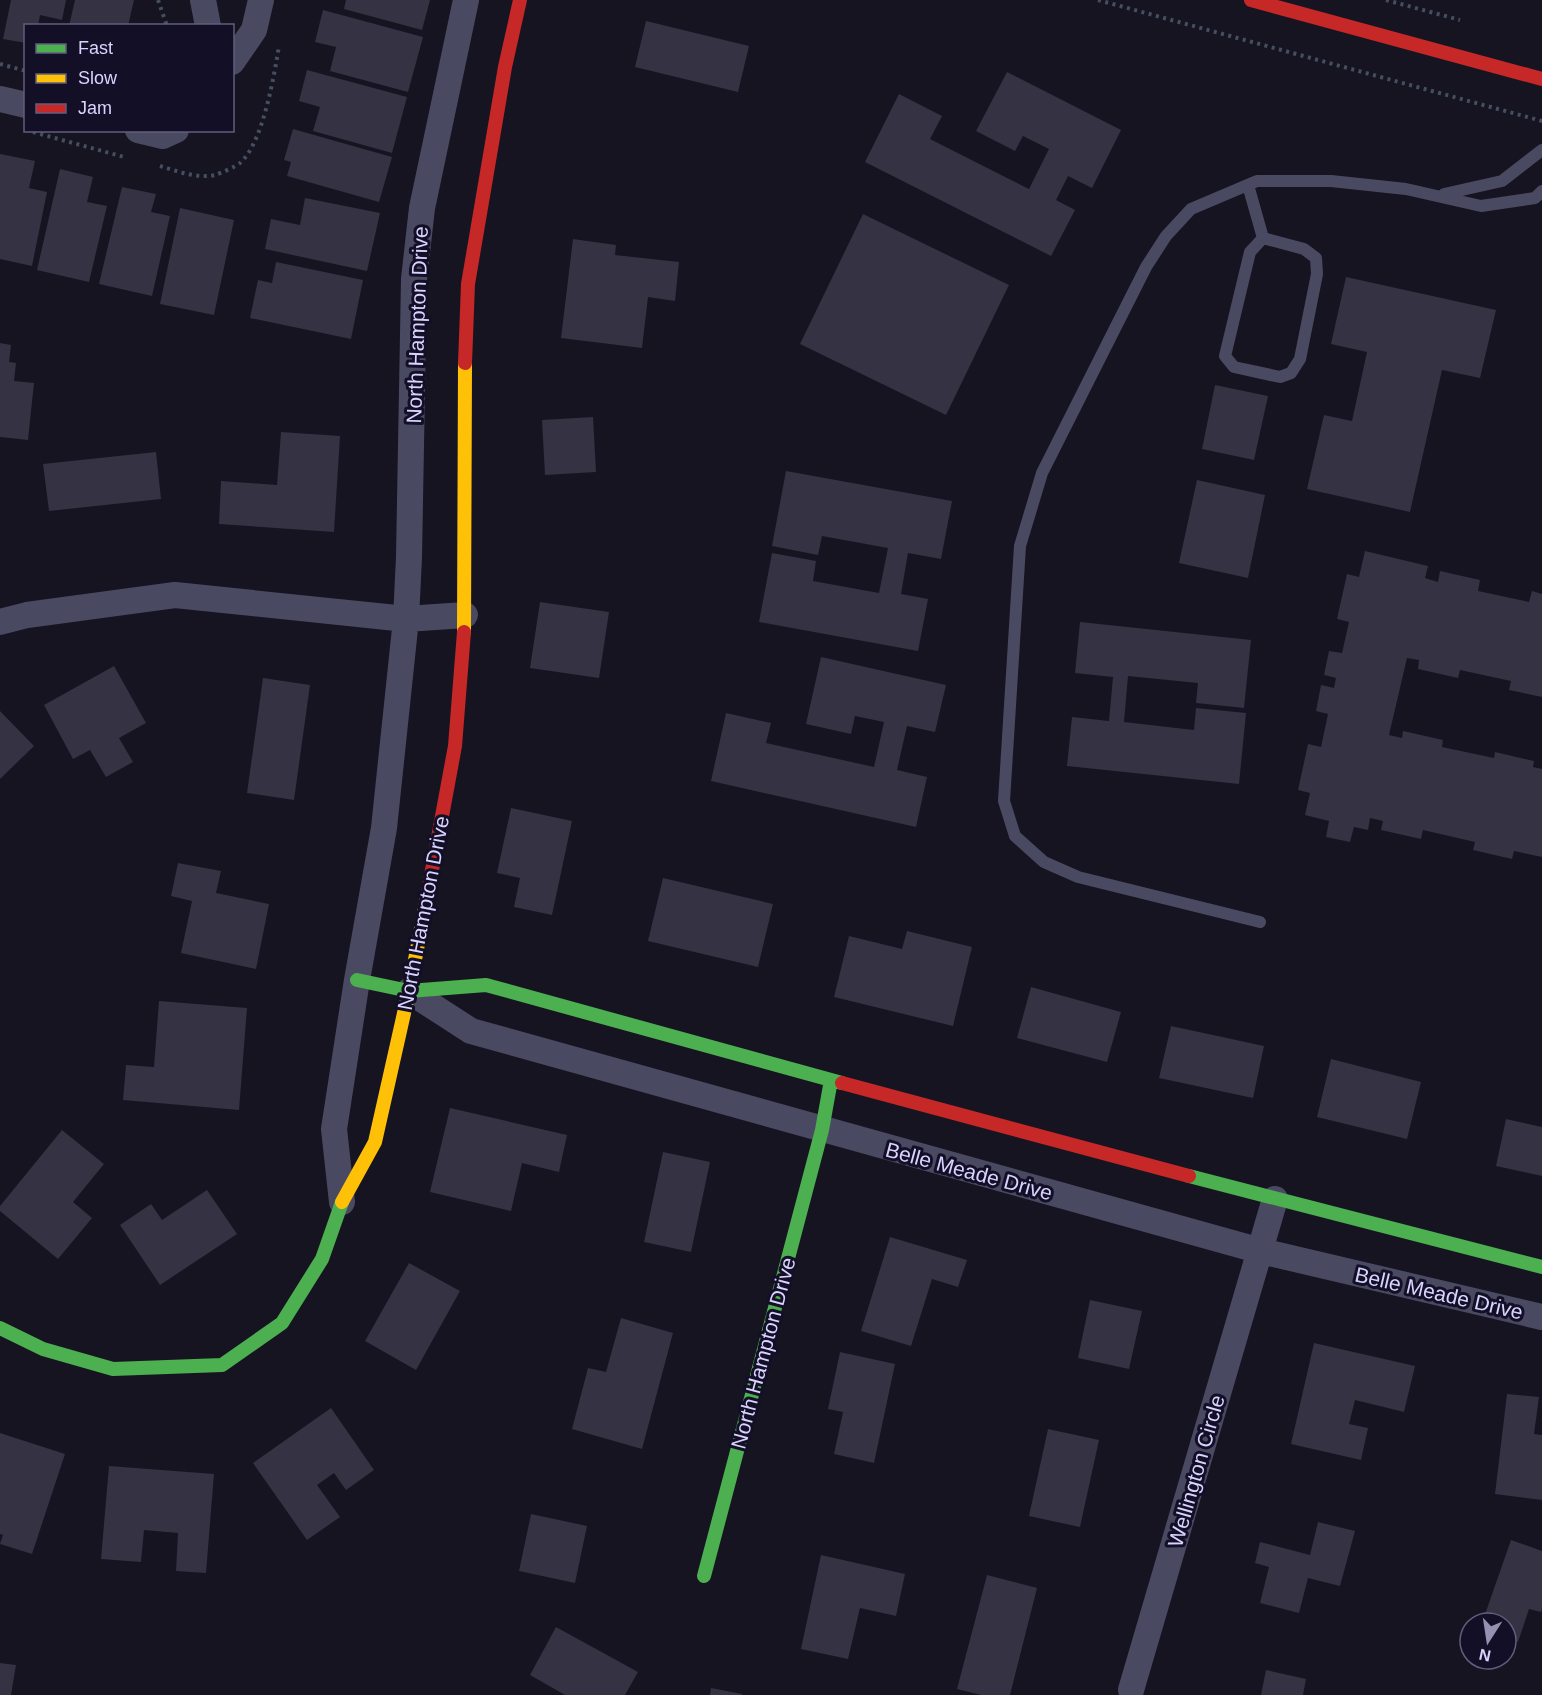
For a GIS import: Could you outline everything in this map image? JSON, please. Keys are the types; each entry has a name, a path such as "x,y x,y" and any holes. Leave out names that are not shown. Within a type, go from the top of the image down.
{"street":[{"path":"203,0 208,24"},
{"path":"234,61 254,30 261,0"},
{"name":"North Hampton Drive","path":"342,1202 334,1129 384,828 406,619 410,557 414,279 422,208 466,0"},
{"name":"North Hampton Drive","path":"0,1328 43,1349 113,1370 222,1365 282,1323 322,1259 342,1202 375,1142 409,991 455,746 465,615 464,396 468,284 505,67 520,0"},
{"path":"1251,0 1542,79"},
{"path":"0,99 24,105"},
{"path":"147,132 164,136 172,132"},
{"path":"0,622 27,615 175,595 406,619 465,615"},
{"name":"Belle Meade Drive","path":"357,980 409,991 486,985 1275,1199 1542,1268"},
{"name":"Belle Meade Drive","path":"409,991 471,1031 1261,1251 1542,1317"},
{"path":"822,1130 831,1080"},
{"name":"North Hampton Drive","path":"704,1576 822,1130"},
{"name":"Wellington Circle","path":"1131,1690 1275,1199"}],"lane":[{"path":"1440,195 1502,181 1542,150"},
{"path":"1260,922 1089,880 1044,862 1016,836 1004,801 1020,546 1042,473 1146,267 1166,236 1191,209 1257,180 1331,182 1406,189 1481,206 1535,198 1542,191"},
{"path":"1248,185 1263,238"},
{"path":"1263,238 1304,249 1316,258 1317,274 1300,359 1291,373 1280,377 1234,367 1225,356 1250,252 1263,238"}],"path":[{"path":"158,0 165,24"},
{"path":"1098,0 1542,121"},
{"path":"0,64 24,70"}],"building":[{"path":"11,0 66,0 62,20 40,15 38,24 24,24 24,43 3,39"},
{"path":"75,0 134,0 128,24 69,24"},
{"path":"346,0 430,0 422,30 344,9"},
{"path":"323,10 423,37 408,92 330,71 336,47 315,42"},
{"path":"646,21 749,46 738,92 635,67"},
{"path":"307,70 407,97 392,153 313,131 320,107 299,101"},
{"path":"1007,72 1121,130 1092,188 1068,176 1056,200 1075,210 1051,256 865,162 899,94 942,116 930,139 1029,189 1049,149 1023,136 1015,151 976,131"},
{"path":"293,129 392,157 379,202 287,176 291,162 284,160"},
{"path":"0,154 35,161 29,188 47,192 32,266 0,259"},
{"path":"60,169 93,177 87,202 107,206 89,282 37,270"},
{"path":"122,187 156,194 151,212 170,216 152,296 99,284"},
{"path":"305,198 380,213 367,271 265,249 271,219 300,225"},
{"path":"180,208 234,220 214,315 160,304"},
{"path":"863,214 1009,285 946,415 800,344"},
{"path":"573,239 616,245 615,255 679,262 675,301 648,297 642,348 561,338"},
{"path":"276,262 363,280 351,339 250,318 258,280 272,283"},
{"path":"1346,277 1496,310 1480,378 1442,370 1410,512 1307,489 1324,415 1352,421 1367,352 1331,344"},
{"path":"0,343 11,345 9,362 16,363 14,381 34,383 28,440 0,437"},
{"path":"1215,385 1268,396 1254,460 1202,449"},
{"path":"593,417 596,472 545,475 542,420"},
{"path":"281,432 340,436 334,532 219,524 221,481 277,485"},
{"path":"156,452 161,499 49,511 43,464"},
{"path":"786,471 952,501 941,559 908,553 901,594 928,599 918,651 759,622 772,553 816,561 813,581 879,593 888,548 822,536 818,555 772,546"},
{"path":"1197,480 1265,495 1248,578 1179,563"},
{"path":"1365,551 1428,566 1425,578 1438,582 1440,571 1480,580 1478,591 1529,602 1532,591 1542,594 1542,697 1509,690 1511,681 1460,670 1458,678 1418,669 1419,660 1407,658 1389,735 1402,738 1403,731 1443,740 1442,747 1494,758 1495,752 1534,761 1533,767 1542,769 1542,857 1514,851 1512,859 1473,850 1475,842 1423,830 1421,839 1381,830 1383,821 1370,818 1368,830 1354,827 1350,842 1326,837 1329,821 1305,815 1310,793 1298,790 1308,744 1321,747 1328,714 1316,711 1321,685 1334,688 1336,678 1324,675 1329,651 1342,653 1349,622 1337,619 1347,574 1359,577"},
{"path":"540,602 609,612 599,678 530,668"},
{"path":"1080,622 1251,640 1244,708 1196,703 1198,683 1128,676 1124,722 1194,730 1196,708 1246,713 1239,784 1067,766 1072,717 1109,721 1113,677 1075,673"},
{"path":"821,657 946,685 935,732 907,726 897,770 927,777 916,827 711,781 726,713 771,723 766,743 874,767 884,722 855,716 851,734 806,724"},
{"path":"114,666 146,723 119,738 133,762 106,777 90,750 73,759 44,705"},
{"path":"263,678 310,685 294,800 247,793"},
{"path":"0,711 34,746 0,779"},
{"path":"511,808 572,821 552,915 514,907 520,878 497,873"},
{"path":"178,863 221,871 216,893 269,904 256,969 181,953 192,901 171,896"},
{"path":"663,878 773,904 758,967 648,941"},
{"path":"907,931 972,947 953,1026 834,997 849,936 902,949"},
{"path":"1031,987 1121,1012 1107,1062 1017,1038"},
{"path":"159,1001 247,1008 239,1110 123,1100 126,1065 154,1067"},
{"path":"1171,1026 1264,1046 1253,1098 1159,1078"},
{"path":"1331,1059 1421,1082 1407,1139 1317,1117"},
{"path":"450,1108 567,1135 559,1172 522,1163 511,1211 430,1192"},
{"path":"1506,1119 1542,1127 1542,1176 1496,1166"},
{"path":"62,1130 104,1164 73,1202 92,1218 58,1259 0,1211 0,1206"},
{"path":"663,1152 710,1162 691,1252 644,1242"},
{"path":"207,1190 237,1234 160,1285 120,1225 151,1204 162,1220"},
{"path":"890,1237 967,1260 958,1287 932,1279 911,1346 861,1331"},
{"path":"409,1263 460,1291 416,1370 365,1341"},
{"path":"1090,1300 1142,1311 1129,1369 1078,1358"},
{"path":"621,1318 673,1333 642,1449 572,1429 588,1368 606,1372"},
{"path":"1314,1343 1415,1366 1404,1412 1355,1400 1349,1424 1368,1428 1361,1460 1291,1444"},
{"path":"840,1352 895,1364 874,1463 834,1454 843,1412 828,1409"},
{"path":"1507,1394 1539,1397 1534,1434 1542,1435 1542,1500 1495,1494"},
{"path":"331,1408 374,1470 346,1490 334,1473 317,1485 340,1517 307,1540 253,1463"},
{"path":"1048,1429 1099,1440 1080,1527 1029,1516"},
{"path":"0,1433 65,1454 32,1554 0,1544 3,1535 0,1534"},
{"path":"109,1466 214,1474 206,1573 176,1571 178,1533 144,1530 141,1562 101,1559"},
{"path":"531,1514 587,1526 575,1583 519,1571"},
{"path":"1318,1522 1355,1531 1340,1586 1308,1578 1299,1613 1260,1603 1269,1567 1255,1563 1260,1542 1310,1555"},
{"path":"1511,1540 1542,1551 1541,1612 1529,1609 1518,1642 1518,1611 1486,1611"},
{"path":"821,1555 905,1574 896,1616 860,1608 848,1659 801,1649"},
{"path":"987,1575 1037,1588 1010,1695 981,1695 957,1689"},
{"path":"556,1627 638,1672 625,1695 565,1695 530,1675"},
{"path":"0,1663 16,1665 11,1695 0,1695"},
{"path":"1266,1670 1306,1679 1303,1695 1261,1695"},
{"path":"711,1688 742,1694 742,1695 710,1695"}],"traffic: fast":[{"path":"357,980 409,991 486,985 842,1083"},
{"path":"704,1576 822,1130 831,1080"},
{"path":"1189,1176 1542,1267"},
{"path":"0,1328 43,1349 113,1369 222,1365 282,1323 322,1259 342,1202"}],"traffic: slow":[{"path":"464,632 465,363"},
{"path":"342,1202 375,1142 409,991 427,897"}],"traffic: jam":[{"path":"465,363 468,284 505,67 520,0"},
{"path":"1251,0 1542,79"},
{"path":"427,897 455,746 464,632"},
{"path":"842,1083 1189,1176"}]}
